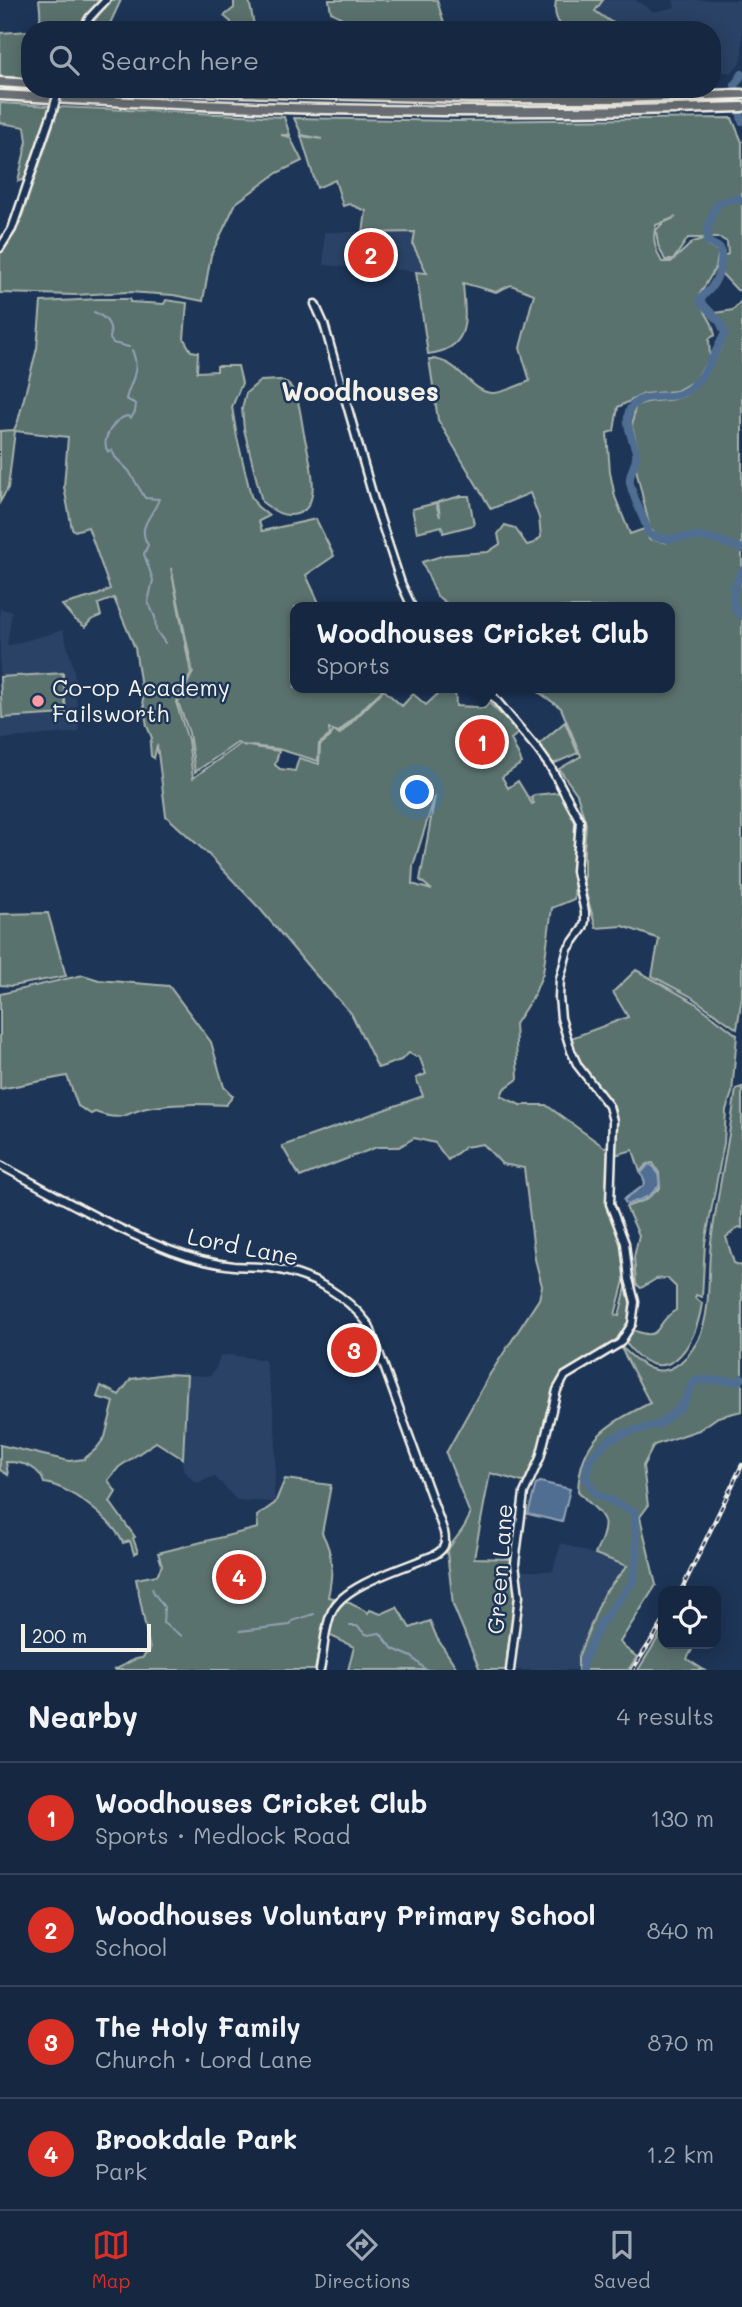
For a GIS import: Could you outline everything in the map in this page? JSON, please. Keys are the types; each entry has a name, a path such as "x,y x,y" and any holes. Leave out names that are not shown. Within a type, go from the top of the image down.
{"highway":[{"path":"0,82 21,83"},
{"path":"721,95 742,94"},
{"path":"0,95 21,96"},
{"path":"53,98 176,105 432,111 619,111 742,107"},
{"path":"470,98 613,98"}],"street":[{"path":"88,21 106,0"},
{"path":"0,247 12,229 57,98"},
{"path":"315,304 324,324 378,513 410,602"},
{"name":"Green Lane","path":"490,693 538,750 562,785 580,821 576,870 585,921 568,949 560,979 559,997 570,1051 578,1066 609,1106 613,1121 610,1204 625,1243 635,1302 632,1324 620,1343 565,1376 556,1390 540,1458 524,1493 515,1563 519,1596 510,1670"},
{"name":"Lord Lane","path":"0,1165 112,1225 172,1251 216,1263 274,1268 305,1276 331,1289 355,1308 369,1325 444,1532 445,1543 442,1550 356,1588 339,1601 330,1619 320,1670"}],"shaded area":[{"path":"603,0 635,0 654,12 675,7 673,0 742,0 742,60 731,73 721,71 721,21 610,21 595,10"},
{"path":"324,232 415,232 413,246 427,273 358,265 357,268 324,265"},
{"name":"Co-op Academy Failsworth","path":"0,609 12,611 7,646 63,630 74,670 79,732 0,739"},
{"path":"649,1164 657,1173 659,1186 649,1196 627,1205 624,1200 645,1183 641,1173"},
{"path":"220,1356 265,1360 276,1440 274,1502 237,1500 214,1476 198,1483 184,1470 182,1463 187,1375 210,1376"},
{"path":"540,1482 570,1489 562,1522 528,1514 536,1484"},
{"path":"561,1543 627,1566 602,1595 577,1657 577,1670 514,1670 518,1571 553,1571"}],"green space":[{"path":"39,0 101,0 82,21 40,21"},
{"path":"109,0 121,0 111,21 94,21"},
{"path":"234,0 249,0 253,21 230,21 224,16 234,8"},
{"path":"329,0 437,0 443,21 342,21 331,12"},
{"path":"556,0 603,0 595,11 610,21 558,21"},
{"path":"21,32 21,78 0,77 0,33"},
{"path":"0,103 50,106 24,180 18,181 27,141 25,127 0,123"},
{"path":"59,107 284,117 290,135 281,135 290,137 302,161 277,173 236,203 211,255 203,301 173,295 128,292 76,295 0,293 0,254 19,225"},
{"path":"294,118 459,121 732,118 742,142 742,291 737,290 720,272 723,256 728,254 727,242 720,238 688,238 673,260 665,260 658,245 656,230 676,217 656,225 655,244 662,262 671,262 693,242 704,239 707,245 719,251 716,267 700,294 699,301 715,335 709,339 710,358 694,381 676,391 644,394 618,407 614,431 607,433 615,497 630,534 644,529 649,539 664,542 650,529 636,469 639,453 632,426 635,406 677,398 689,392 710,367 724,339 724,326 715,313 733,310 742,300 742,996 737,1029 690,996 652,976 659,939 623,926 596,928 584,886 586,824 577,794 559,769 581,756 561,708 540,693 675,693 675,602 445,602 437,596 422,562 445,555 488,552 500,544 498,534 505,525 515,528 527,545 541,537 539,518 530,493 491,509 438,420 429,359 448,364 476,387 492,393 530,381 520,348 534,294 511,285 496,292 463,283 465,319 459,338 453,346 428,354 416,272 427,273 413,245 415,232 363,233 366,211 349,204 343,206 335,180 317,188 301,136 322,139 302,135"},
{"path":"130,299 130,302 164,304 166,300 187,303 184,339 191,351 198,352 197,372 217,371 217,366 238,366 242,383 232,407 251,496 257,506 269,516 259,521 262,531 316,519 334,556 306,575 319,602 290,602 290,693 379,693 339,732 329,729 330,735 319,744 318,761 278,749 242,745 279,751 275,765 280,769 295,771 299,758 319,764 320,745 330,737 333,731 340,734 381,693 387,693 402,706 413,694 426,705 439,693 455,693 456,706 478,709 485,708 489,703 520,732 511,739 522,763 502,777 508,788 518,781 532,804 534,803 531,798 534,795 562,792 577,819 574,899 552,908 543,973 534,995 515,1024 518,1079 504,1089 501,1096 520,1105 546,1105 604,1147 609,1146 607,1211 622,1241 625,1277 615,1315 619,1316 627,1283 632,1318 617,1343 573,1367 559,1378 546,1412 537,1459 526,1483 490,1473 474,1558 513,1559 516,1596 507,1655 508,1670 480,1670 453,1605 447,1552 470,1514 446,1453 490,1374 539,1299 542,1286 535,1259 524,1168 502,1164 483,1144 465,1147 448,1160 435,1143 414,1138 399,1147 377,1147 300,1177 282,1146 423,1096 416,1078 426,1074 419,1056 409,1053 401,1060 378,1068 351,1013 261,910 209,855 166,816 157,745 154,758 151,756 152,738 147,726 135,648 114,598 98,604 101,616 91,620 85,627 62,605 110,589 88,527 75,531 72,529 64,487 68,437 15,431 8,488 0,502 0,431 14,430 37,348 41,302","holes":["171,568 193,672 178,702 189,733 195,772 237,743 240,744 193,778 188,740 176,702 191,674","435,796 420,880 432,890 412,884 413,866"]},
{"path":"281,380 290,386 298,402 313,490 306,509 292,515 278,512 262,502 244,429 242,408 246,393 260,381"},
{"path":"469,496 474,525 443,533 442,526 417,532 412,509 436,503 440,517 438,502"},
{"path":"63,673 66,714 2,718 0,677"},
{"path":"565,722 578,753 553,764 539,744"},
{"path":"48,913 66,976 12,986 0,985 0,914"},
{"path":"636,970 694,1002 737,1035 732,1093 726,1110 724,1143 705,1243 702,1297 696,1295 695,1298 702,1303 699,1319 686,1349 665,1365 653,1364 640,1357 625,1342 633,1330 654,1333 676,1310 676,1287 667,1278 656,1279 641,1288 636,1284 634,1257 639,1235 626,1207 645,1200 660,1188 659,1173 653,1163 647,1164 640,1172 633,1150 615,1155 615,1123 607,1098 580,1065 571,1038 628,1017 613,992"},
{"path":"83,975 99,980 169,986 211,1042 224,1087 233,1096 226,1105 162,1106 114,1117 95,1112 91,1114 78,1106 67,1076 0,1089 0,994"},
{"path":"742,1087 742,1228 739,1227 726,1237 734,1263 742,1266 742,1411 718,1417 699,1430 654,1445 643,1466 648,1506 640,1517 656,1585 620,1642 637,1657 628,1670 578,1670 578,1657 603,1595 627,1566 595,1554 604,1524 599,1512 578,1491 584,1458 591,1445 609,1426 650,1403 620,1346 646,1367 659,1371 671,1369 681,1362 699,1338 706,1315 711,1242 736,1089"},
{"path":"166,1374 187,1375 183,1459 156,1442 119,1467 108,1480 116,1492 110,1502 135,1537 133,1538 138,1552 134,1554 130,1541 123,1543 110,1524 89,1506 65,1490 44,1483 34,1469 24,1464 6,1462 8,1475 0,1470 0,1445 69,1461 84,1459 105,1437 114,1402 97,1397 101,1386 119,1395 131,1379"},
{"path":"285,1479 331,1485 322,1533 329,1549 331,1564 328,1597 334,1598 324,1625 315,1670 113,1670 142,1658 150,1650 136,1579 157,1575 162,1565 158,1553 258,1528 257,1516 275,1503"},
{"path":"343,1598 368,1613 370,1610 381,1614 397,1607 410,1628 430,1621 437,1638 458,1670 348,1670 354,1647 329,1635 336,1610"},
{"path":"658,1638 658,1649 692,1649 687,1659 704,1670 638,1670"}],"waterway":[{"path":"742,74 735,85 742,121"},
{"path":"742,201 737,198 719,203 709,227 708,242 720,248 721,263 714,284 700,301 720,322 725,333 712,359 688,390 680,394 638,401 628,416 636,452 630,483 649,534 667,539 705,538 742,549"},
{"path":"94,312 108,322 113,343 129,347"},
{"path":"132,350 136,364 126,399 136,404 135,412 131,418 127,416 117,421 107,436 106,447 108,452 112,450 129,471 145,498 159,499 145,527 148,545 144,554 153,580 148,602 155,617 156,630 165,643"},
{"path":"742,571 733,597 735,610 742,616"},
{"path":"582,1670 601,1623 632,1583 637,1558 635,1512 595,1493 586,1478 589,1460 607,1441 625,1433 660,1424 682,1406 693,1383 698,1380 740,1381 742,1378"},
{"path":"152,1588 164,1607 163,1623 182,1636"},
{"path":"240,1631 290,1625 292,1621 314,1614"},
{"path":"350,1626 357,1626 371,1635 380,1633 393,1649 412,1657 426,1670"}],"railway":[{"path":"683,1586 742,1465"},
{"path":"632,1670 658,1631"}],"place":[{"name":"Woodhouses Voluntary Primary School","path":"371,255"},
{"name":"Co-op Academy Failsworth","path":"38,701"},
{"name":"Woodhouses Cricket Club","path":"482,742"},
{"name":"The Holy Family","path":"354,1350"},
{"name":"Brookdale Park","path":"239,1577"}],"district":[{"name":"Woodhouses","path":"360,392"}]}
